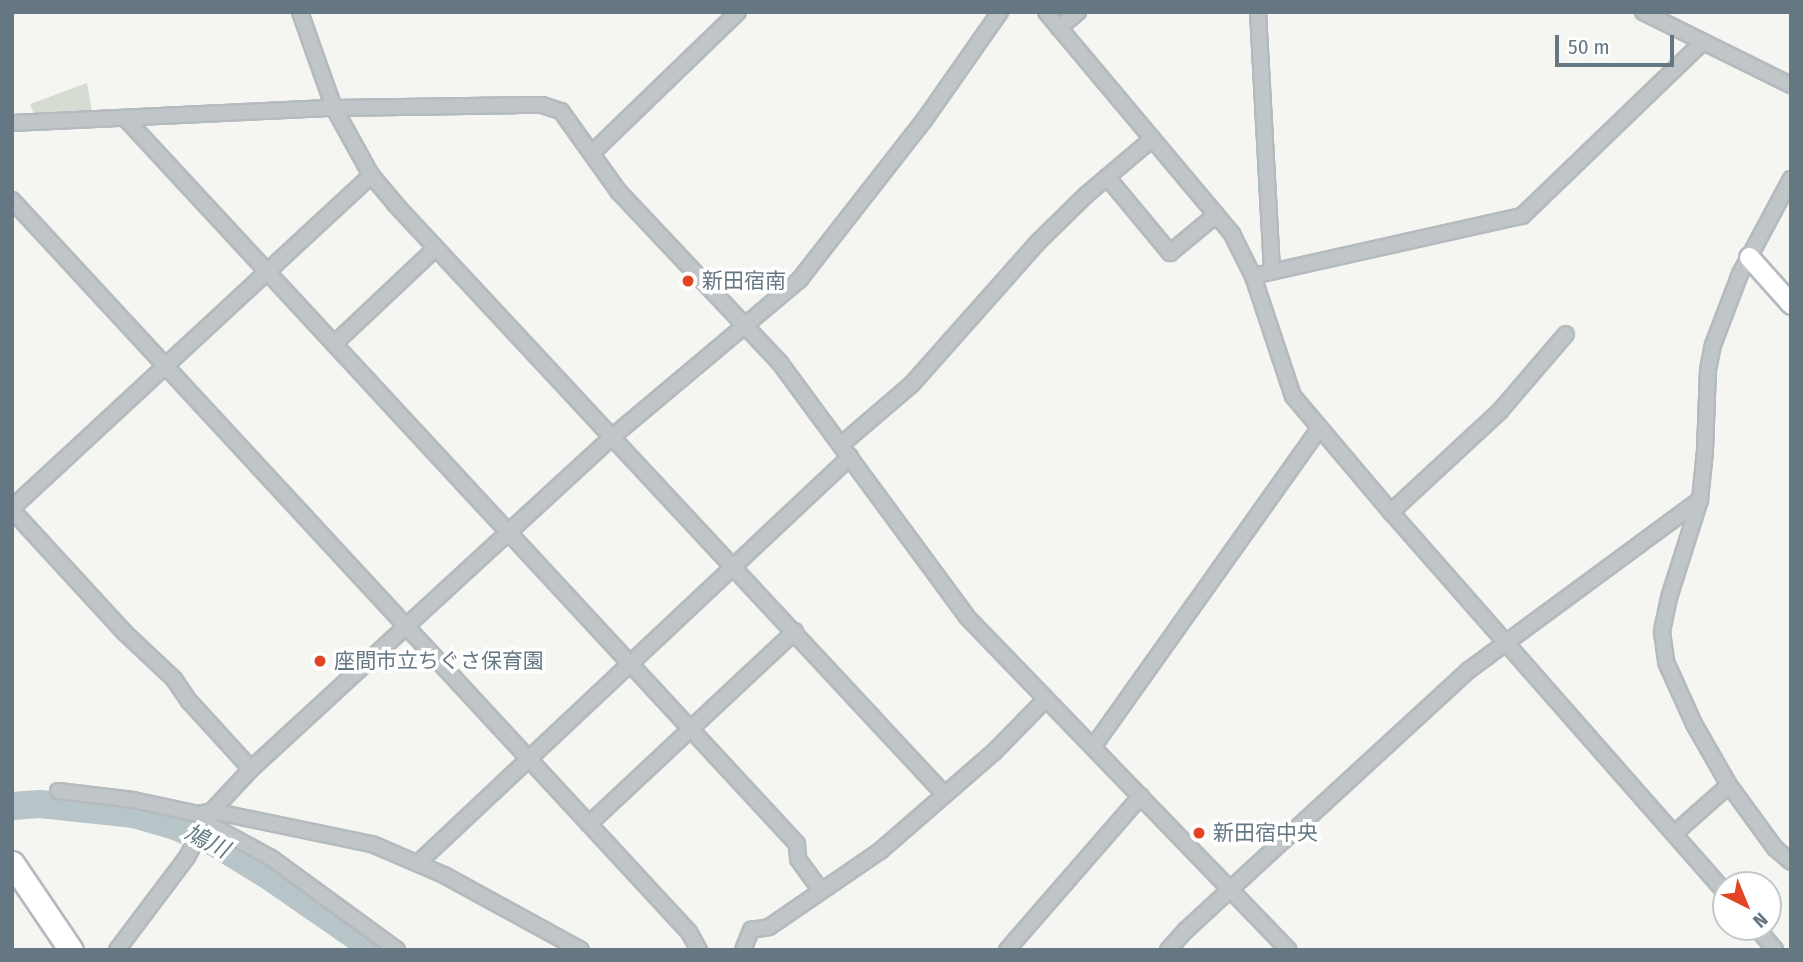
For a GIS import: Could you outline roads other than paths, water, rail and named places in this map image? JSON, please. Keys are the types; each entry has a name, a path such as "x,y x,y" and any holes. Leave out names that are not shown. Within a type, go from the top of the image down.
{"main road":[{"path":"12,863 71,950"}],"street":[{"path":"300,12 334,108 371,176 944,794"},
{"path":"592,153 738,12"},
{"path":"117,950 190,851 207,819 251,769 612,437 736,330 747,327 800,279 942,97 1000,12"},
{"path":"1046,12 1232,234 1253,276 1293,396 1391,512 1712,877"},
{"path":"1059,28 1078,12"},
{"path":"1258,12 1272,272"},
{"path":"1643,12 1791,86"},
{"path":"1253,276 1522,216 1702,43"},
{"path":"12,123 334,108 542,105 561,111 619,192 780,363 967,617 1045,701 1289,950"},
{"path":"125,118 797,844 798,859 821,891"},
{"path":"418,863 734,566 912,384 1037,243 1152,139"},
{"path":"251,769 189,701 174,679 124,632 12,509 371,176"},
{"path":"1107,177 1170,253 1216,215"},
{"path":"1791,179 1749,257 1722,321 1707,370 1705,451 1700,500 1669,598 1662,632 1666,662 1694,724 1729,785 1775,848 1791,862"},
{"path":"12,200 689,932 699,950"},
{"path":"334,344 436,248"},
{"path":"1749,257 1791,304"},
{"path":"1391,512 1500,411 1566,334"},
{"path":"1093,747 1319,429"},
{"path":"1168,950 1469,670 1700,500"},
{"path":"589,824 795,631"},
{"path":"743,950 751,930 769,928 880,851 994,752 1045,701"},
{"path":"1675,833 1729,785"},
{"path":"58,791 133,800 198,814 271,858 397,950"},
{"path":"1007,950 1141,796"},
{"path":"207,819 343,836 418,863 581,950"}],"waterway":[{"name":"鳩川","path":"12,806 40,804 134,814 175,826 214,842 269,876 376,950"}],"place":[{"name":"新田宿南","path":"688,281"},
{"name":"座間市立ちぐさ保育園","path":"320,661"},
{"name":"新田宿中央","path":"1199,833"}]}
